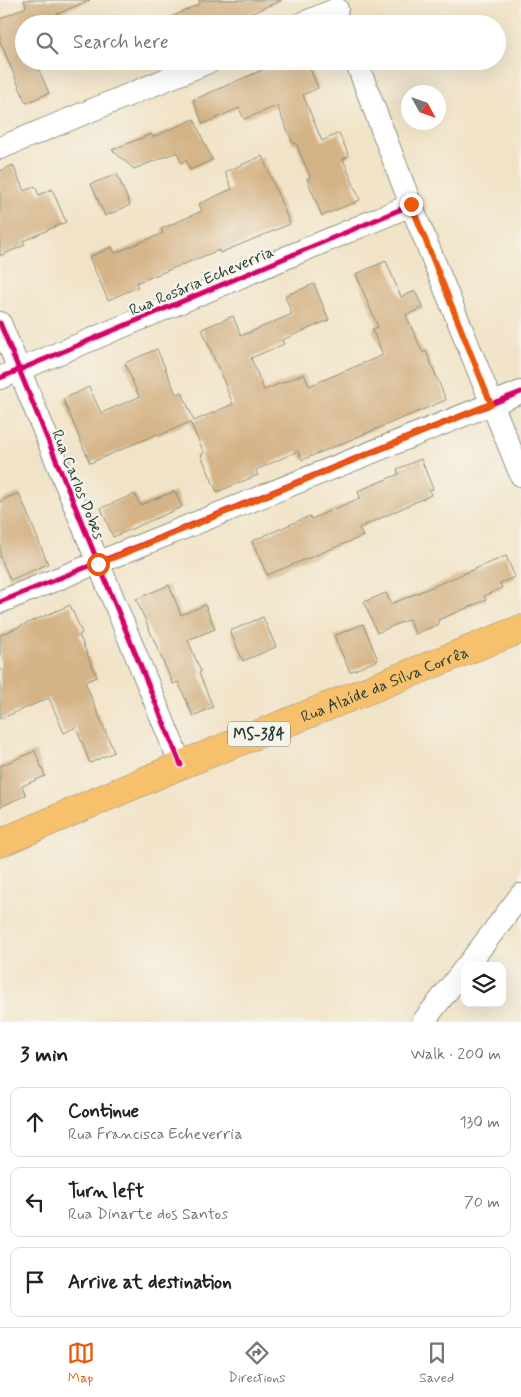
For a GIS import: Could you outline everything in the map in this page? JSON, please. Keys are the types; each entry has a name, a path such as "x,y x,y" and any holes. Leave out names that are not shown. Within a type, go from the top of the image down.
{"main road":[{"name":"Rua Alaíde da Silva Corrêa","path":"0,843 181,765 521,629"}],"street":[{"path":"0,148 189,70"},
{"path":"359,70 411,204 521,475"},
{"name":"Rua Rosária Echeverria","path":"10,374 411,204"},
{"name":"Rua Carlos Dobes","path":"0,323 10,374 98,564 181,765"},
{"path":"0,602 521,392"},
{"path":"470,962 521,895"},
{"path":"424,1022 461,974"}],"building":[{"path":"24,0 90,0 55,15 15,15 15,70 39,70 49,93 26,103 0,41 0,19 26,7"},
{"path":"199,0 282,0 247,15 175,15 200,4"},
{"path":"262,70 311,70 318,88 303,95 322,141 339,133 349,156 343,159 360,200 322,216 307,179 310,177 296,143 293,144 277,106 244,119 239,108 203,124 193,100"},
{"path":"194,119 212,160 190,170 186,160 181,163 177,152 134,169 112,150 151,134 153,137"},
{"path":"262,156 290,224 220,253 219,250 136,283 138,287 108,300 89,257 112,247 115,253 163,233 161,229 202,211 199,204 232,189 225,172"},
{"path":"13,165 24,191 35,186 39,195 52,189 66,222 23,241 25,245 0,256 0,171"},
{"path":"117,174 130,205 105,216 91,184"},
{"path":"386,261 401,297 415,291 423,308 406,315 423,353 426,351 446,400 302,460 298,451 256,470 258,475 217,492 201,455 204,453 190,422 90,463 63,399 89,387 101,413 139,397 125,363 157,349 176,394 182,392 194,421 233,404 202,329 233,316 241,336 292,314 285,296 314,284 329,320 282,340 284,344 251,358 264,390 304,374 309,386 383,355 372,329 378,327 356,274"},
{"path":"421,459 433,489 429,491 431,495 359,528 363,536 267,575 252,541 310,516 311,519 360,498 358,491 399,474 397,469"},
{"path":"175,491 182,507 113,537 101,508 135,494 140,505"},
{"path":"19,493 48,564 10,580 0,556 0,501"},
{"path":"506,556 515,577 500,583 502,588 484,596 486,600 438,620 439,624 415,634 409,619 377,633 364,602 386,593 391,604"},
{"path":"169,585 181,615 205,605 215,629 188,640 213,707 193,716 178,682 173,684 136,599"},
{"path":"70,605 82,633 79,635 97,677 85,682 114,752 90,763 76,727 64,733 49,698 0,719 0,635"},
{"path":"263,617 276,647 243,661 230,631"},
{"path":"363,624 378,660 350,672 334,636"},
{"path":"35,751 45,776 22,786 26,795 0,807 0,766"}],"cycle path":[{"path":"0,378 411,205"},
{"path":"0,323 181,765"},
{"path":"0,602 521,392"}],"route":[{"path":"98,564 491,404 411,204"}]}
